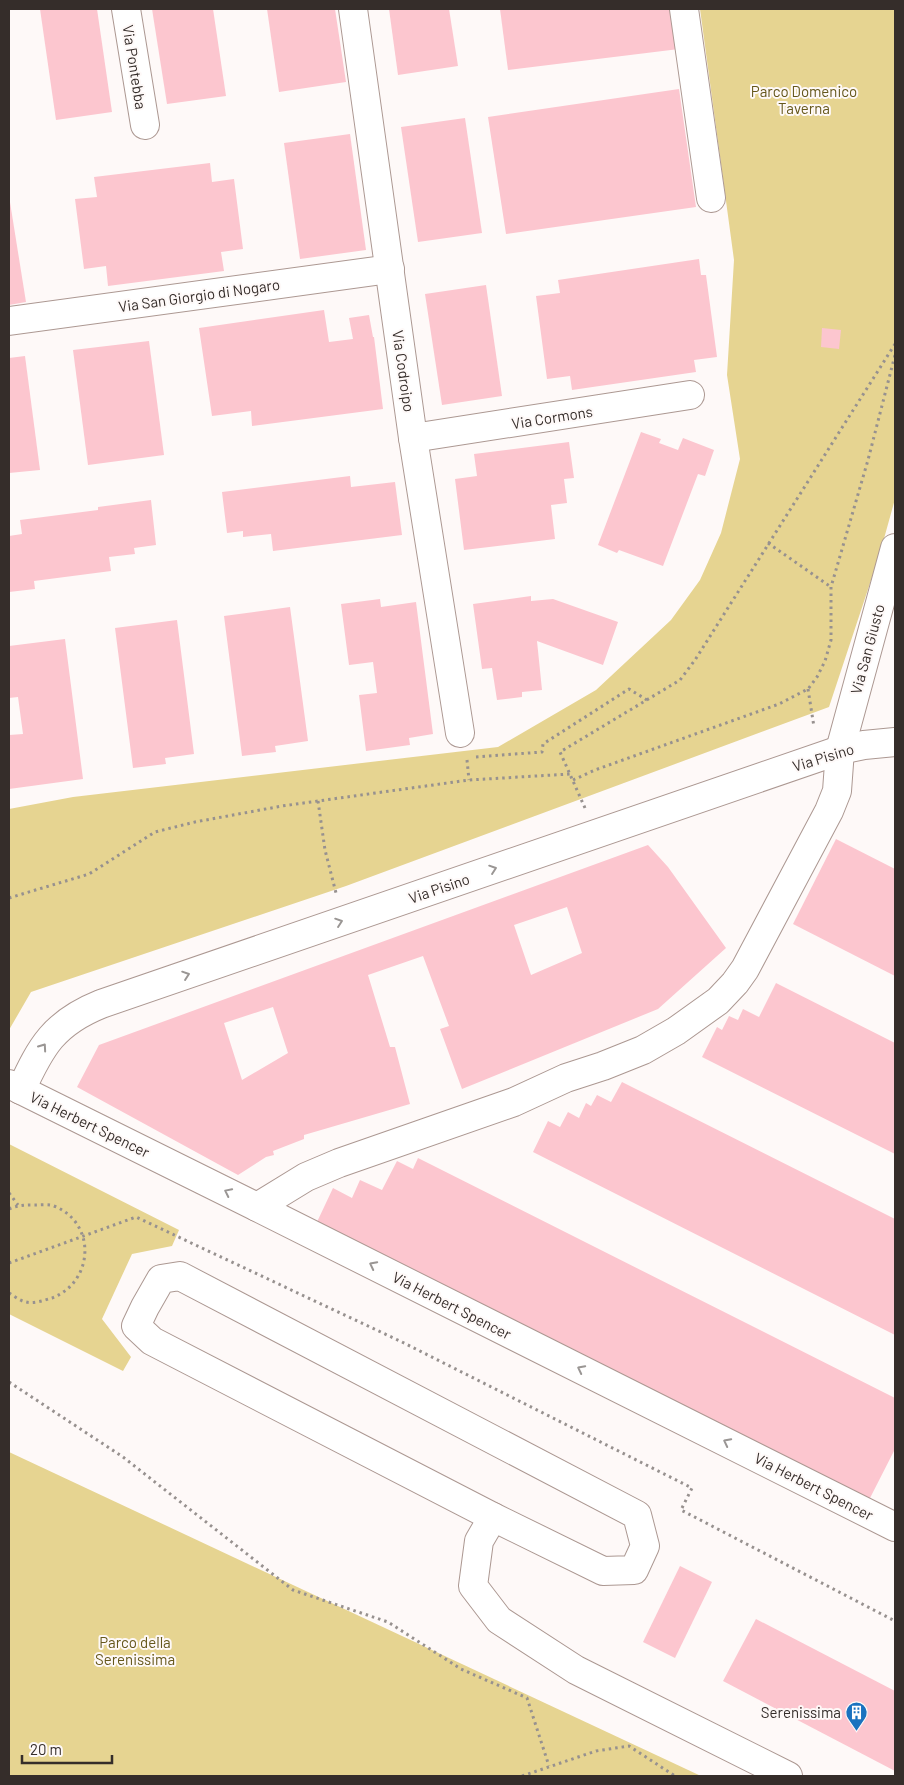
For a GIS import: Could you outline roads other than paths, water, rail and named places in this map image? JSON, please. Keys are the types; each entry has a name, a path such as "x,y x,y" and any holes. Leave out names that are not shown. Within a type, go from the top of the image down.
{"street":[{"name":"Via Pontebba","path":"126,9 145,125"},
{"name":"Via Codroipo","path":"353,9 413,438 463,746"},
{"path":"684,9 711,198"},
{"name":"Via San Giorgio di Nogaro","path":"9,321 390,269"},
{"name":"Via Cormons","path":"413,438 690,395"},
{"name":"Via San Giusto","path":"257,1207 306,1177 339,1163 514,1102 566,1078 643,1050 676,1031 718,1001 745,969 829,810 837,791 840,750 887,607 895,548"},
{"name":"Via Pisino","path":"15,1087 45,1044 60,1028 81,1013 101,1004 840,750 895,742"},
{"name":"Via Herbert Spencer","path":"15,1087 895,1527"},
{"path":"180,1276 637,1515 645,1546 634,1570 603,1571 494,1517 152,1341 136,1326 161,1279 180,1276"},
{"path":"494,1517 479,1541 473,1586 499,1620 576,1670 788,1776"}],"place":[{"name":"Serenissima","path":"857,1731"}],"park label":[{"name":"Parco Domenico Taverna","path":"804,100"},
{"name":"Parco della Serenissima","path":"135,1650"}]}
